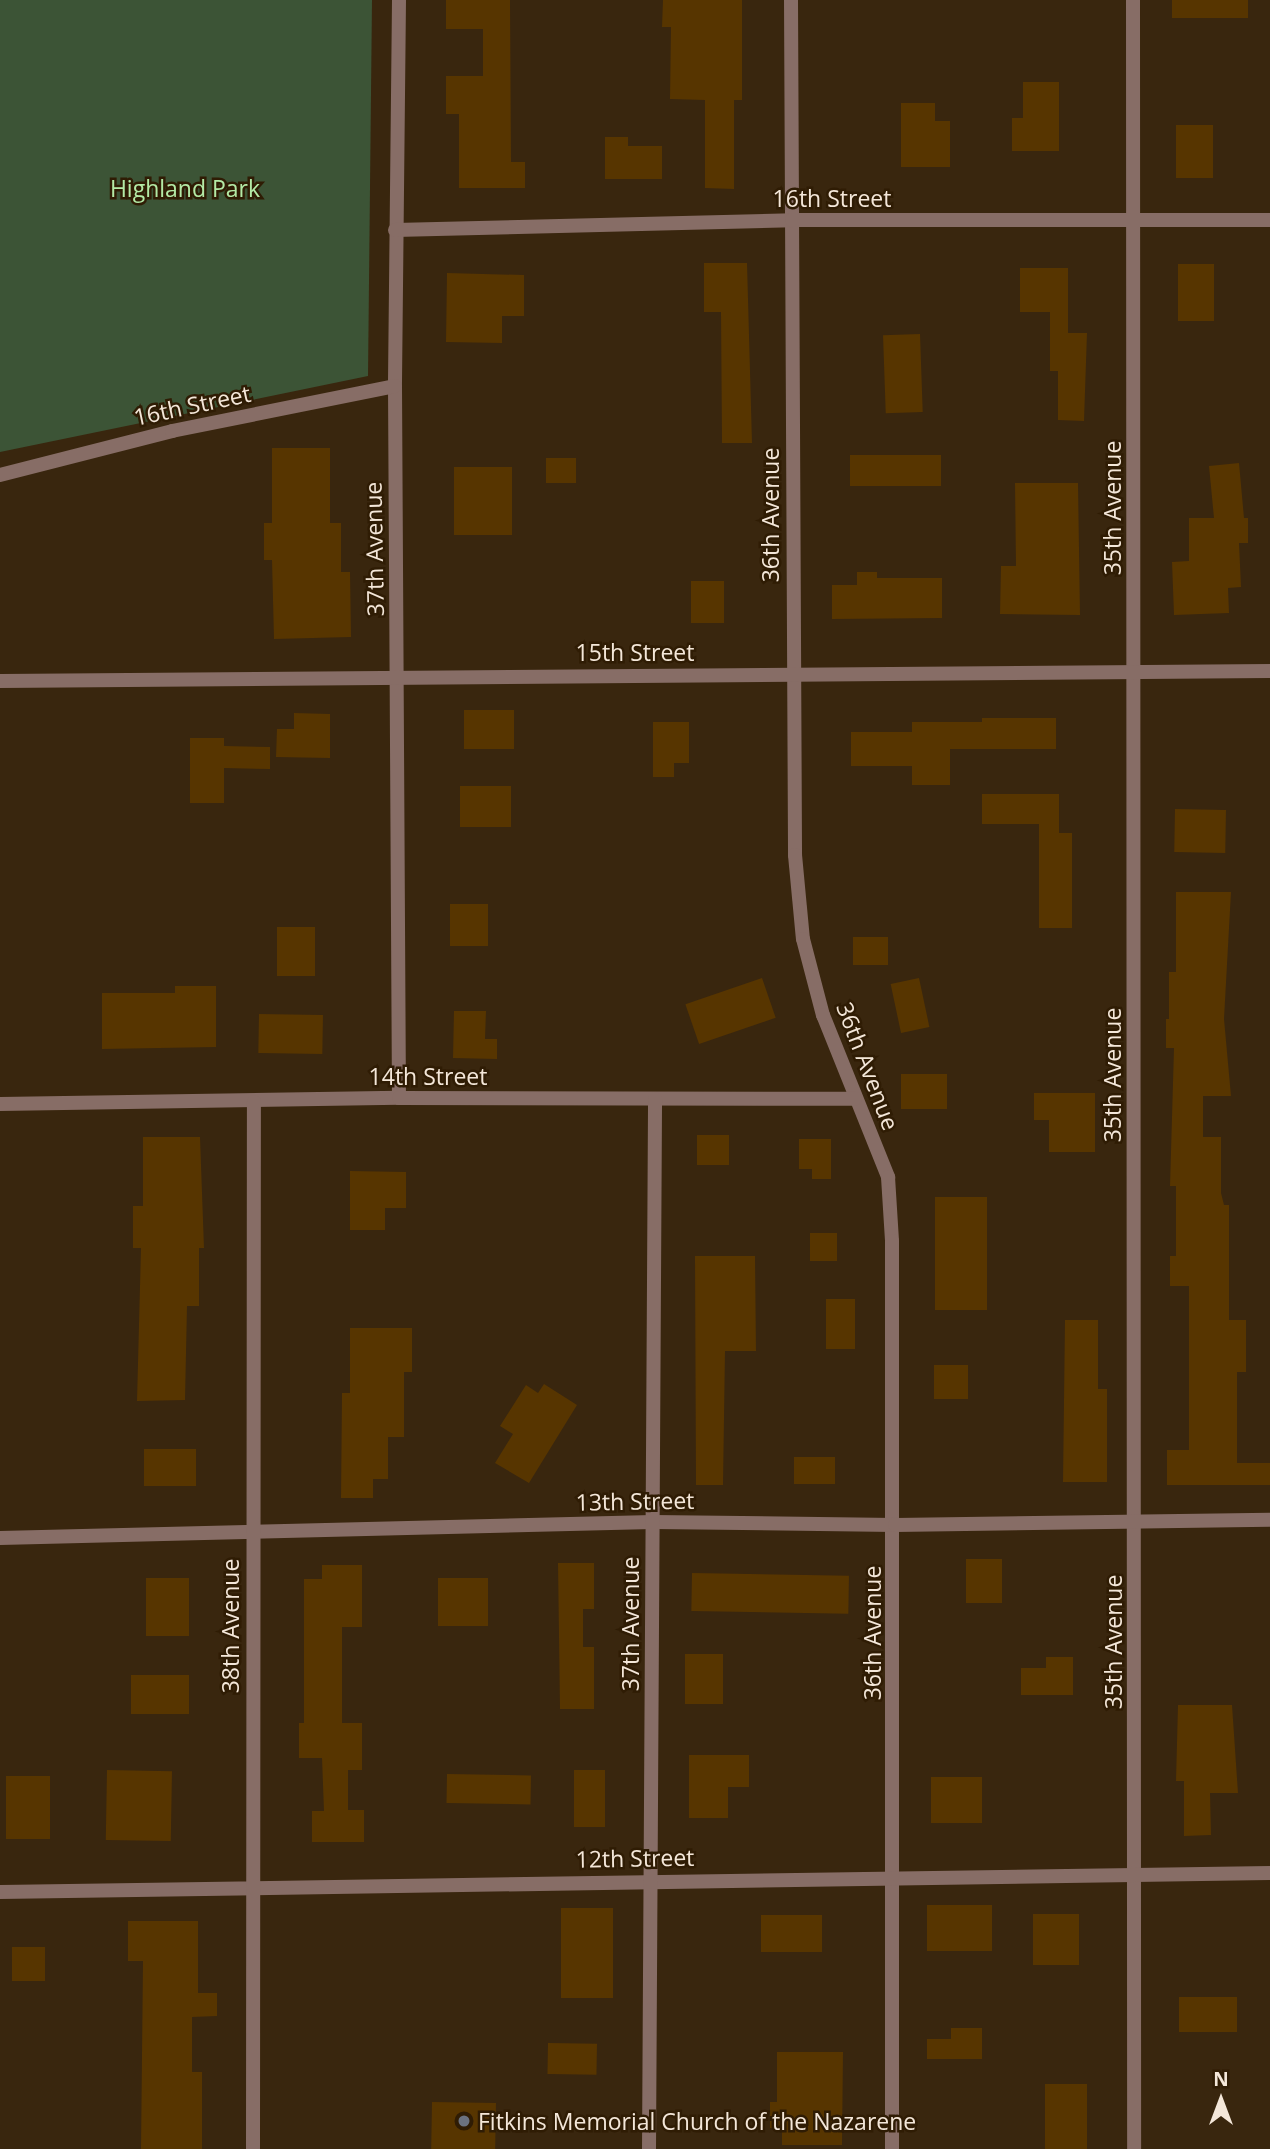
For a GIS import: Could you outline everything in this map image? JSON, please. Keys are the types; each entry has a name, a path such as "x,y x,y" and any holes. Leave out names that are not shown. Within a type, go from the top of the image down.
{"street":[{"name":"37th Avenue","path":"399,0 395,230 399,1098"},
{"name":"36th Avenue","path":"791,0 795,855 803,939 822,1015 888,1177 895,1525 892,2149"},
{"name":"35th Avenue","path":"1133,0 1134,2149"},
{"name":"16th Street","path":"395,230 792,220 1270,220"},
{"name":"16th Street","path":"0,475 172,431 395,386"},
{"name":"15th Street","path":"0,681 1270,671"},
{"name":"14th Street","path":"0,1104 399,1098 855,1099"},
{"name":"37th Avenue","path":"649,2149 654,1881 655,1099"},
{"name":"38th Avenue","path":"253,2149 254,1102"},
{"name":"13th Street","path":"0,1538 252,1534 653,1522 895,1525 1270,1520"},
{"name":"12th Street","path":"0,1892 1270,1873"}],"green space":[{"name":"Highland Park","path":"0,0 372,0 368,376 0,452"}],"building":[{"path":"446,0 510,0 511,162 525,162 525,188 459,188 459,114 446,114 446,76 483,76 483,29 446,29"},
{"path":"663,0 742,0 742,100 734,100 734,189 705,188 705,100 670,99 671,27 662,27"},
{"path":"1172,0 1248,0 1248,18 1172,18"},
{"path":"1023,82 1059,82 1059,151 1012,151 1012,118 1023,118"},
{"path":"901,103 935,103 935,121 950,121 950,167 901,167"},
{"path":"1176,125 1213,125 1213,178 1176,178"},
{"path":"605,137 628,137 628,146 662,146 662,179 605,179"},
{"path":"704,263 747,263 752,443 722,443 721,312 704,312"},
{"path":"1178,264 1214,264 1214,321 1178,321"},
{"path":"1020,268 1068,268 1068,333 1087,333 1084,421 1058,420 1058,371 1050,371 1050,312 1020,312"},
{"path":"447,273 524,275 524,316 502,316 502,343 446,342"},
{"path":"920,334 923,412 886,413 883,335"},
{"path":"272,448 330,448 330,523 341,523 341,572 350,572 351,637 274,639 272,560 264,560 264,523 272,523"},
{"path":"850,455 941,455 941,486 850,486"},
{"path":"546,458 576,458 576,483 546,483"},
{"path":"1239,463 1244,518 1248,518 1248,543 1239,543 1241,587 1228,588 1229,613 1174,615 1172,562 1189,561 1189,518 1214,518 1209,466"},
{"path":"454,467 512,467 512,535 454,535"},
{"path":"1015,483 1078,483 1080,615 1000,614 1001,566 1016,566"},
{"path":"857,572 877,572 877,578 942,578 942,618 832,619 832,585 857,585"},
{"path":"691,581 724,581 724,623 691,623"},
{"path":"464,710 514,710 514,749 464,749"},
{"path":"294,713 330,714 330,758 276,757 277,729 294,729"},
{"path":"982,718 1056,718 1056,749 950,749 950,785 912,785 912,766 851,766 851,732 912,732 912,722 982,722"},
{"path":"653,722 689,722 689,763 674,763 674,777 653,777"},
{"path":"190,738 224,738 224,746 270,747 270,769 224,768 224,803 190,803"},
{"path":"460,786 511,786 511,827 460,827"},
{"path":"982,794 1059,794 1059,833 1072,833 1072,928 1039,928 1039,824 982,824"},
{"path":"1175,809 1226,810 1225,853 1174,852"},
{"path":"1176,892 1231,892 1224,1019 1231,1096 1203,1096 1203,1137 1221,1137 1221,1193 1224,1205 1229,1205 1229,1320 1246,1320 1246,1372 1237,1372 1237,1463 1270,1463 1270,1485 1167,1485 1167,1450 1189,1450 1189,1286 1170,1286 1170,1256 1176,1256 1176,1186 1170,1186 1174,1048 1166,1048 1166,1019 1169,1019 1169,972 1176,972"},
{"path":"450,904 488,904 488,946 450,946"},
{"path":"277,927 315,927 315,976 277,976"},
{"path":"853,937 888,937 888,965 853,965"},
{"path":"762,978 776,1018 699,1044 685,1004"},
{"path":"919,978 929,1027 901,1033 891,984"},
{"path":"175,986 216,986 216,1047 102,1049 102,993 175,993"},
{"path":"454,1011 486,1011 485,1039 497,1039 497,1059 453,1058"},
{"path":"259,1014 323,1015 322,1054 258,1053"},
{"path":"901,1074 947,1074 947,1109 901,1109"},
{"path":"1034,1093 1095,1093 1095,1152 1049,1152 1049,1120 1034,1120"},
{"path":"697,1135 729,1135 729,1165 697,1165"},
{"path":"143,1137 200,1137 204,1248 199,1248 199,1306 187,1306 185,1400 137,1401 141,1248 133,1248 133,1206 143,1206"},
{"path":"799,1139 831,1139 831,1179 812,1179 812,1169 799,1169"},
{"path":"350,1171 406,1172 406,1208 385,1208 385,1230 350,1230"},
{"path":"935,1197 987,1197 987,1310 935,1310"},
{"path":"810,1233 837,1233 837,1261 810,1261"},
{"path":"695,1256 755,1256 756,1351 725,1351 723,1485 696,1485"},
{"path":"826,1299 855,1299 855,1349 826,1349"},
{"path":"1065,1320 1098,1320 1098,1389 1107,1389 1107,1482 1063,1482"},
{"path":"350,1328 412,1328 412,1372 404,1372 404,1437 388,1437 388,1479 373,1479 373,1498 341,1498 342,1393 350,1393"},
{"path":"934,1365 968,1365 968,1399 934,1399"},
{"path":"544,1384 577,1405 529,1483 495,1463 513,1434 500,1426 526,1385 538,1393"},
{"path":"144,1449 196,1449 196,1486 144,1486"},
{"path":"794,1457 835,1457 835,1484 794,1484"},
{"path":"966,1559 1002,1559 1002,1603 966,1603"},
{"path":"558,1563 594,1563 594,1609 583,1609 583,1647 594,1647 594,1709 560,1709"},
{"path":"322,1565 362,1565 362,1627 342,1627 342,1723 362,1723 362,1770 348,1770 348,1810 364,1810 364,1842 312,1842 312,1811 324,1811 322,1758 299,1758 299,1723 304,1723 304,1579 322,1579"},
{"path":"692,1573 849,1576 848,1614 691,1611"},
{"path":"146,1578 189,1578 189,1636 146,1636"},
{"path":"438,1578 488,1578 488,1626 438,1626"},
{"path":"685,1654 723,1654 723,1704 685,1704"},
{"path":"1046,1657 1073,1657 1073,1695 1021,1695 1021,1668 1046,1668"},
{"path":"131,1675 189,1675 189,1714 131,1714"},
{"path":"1178,1705 1232,1705 1238,1793 1210,1793 1211,1835 1184,1836 1184,1781 1176,1781"},
{"path":"689,1755 749,1755 749,1787 728,1787 728,1818 689,1818"},
{"path":"107,1770 172,1771 171,1841 106,1840"},
{"path":"574,1770 605,1770 605,1827 574,1827"},
{"path":"447,1774 531,1775 530,1804 446,1803"},
{"path":"6,1776 50,1776 50,1839 6,1839"},
{"path":"931,1777 982,1777 982,1823 931,1823"},
{"path":"927,1905 992,1905 992,1951 927,1951"},
{"path":"561,1908 613,1908 613,1998 561,1998"},
{"path":"1033,1914 1079,1914 1079,1965 1033,1965"},
{"path":"761,1915 822,1915 822,1952 761,1952"},
{"path":"128,1921 198,1921 198,1993 217,1993 217,2016 192,2017 192,2072 202,2072 202,2149 141,2149 143,1961 128,1961"},
{"path":"12,1947 45,1947 45,1981 12,1981"},
{"path":"1179,1997 1237,1997 1237,2032 1179,2032"},
{"path":"951,2028 982,2028 982,2059 927,2059 927,2039 951,2039"},
{"path":"548,2043 597,2044 596,2075 547,2074"},
{"path":"777,2052 843,2052 842,2145 782,2145 782,2128 770,2128 770,2102 777,2102"},
{"path":"1045,2084 1087,2084 1087,2149 1045,2149"},
{"name":"Fitkins Memorial Church of the Nazarene","path":"432,2102 496,2103 495,2149 431,2149"}],"place":[{"name":"Fitkins Memorial Church of the Nazarene","path":"464,2121"}]}
